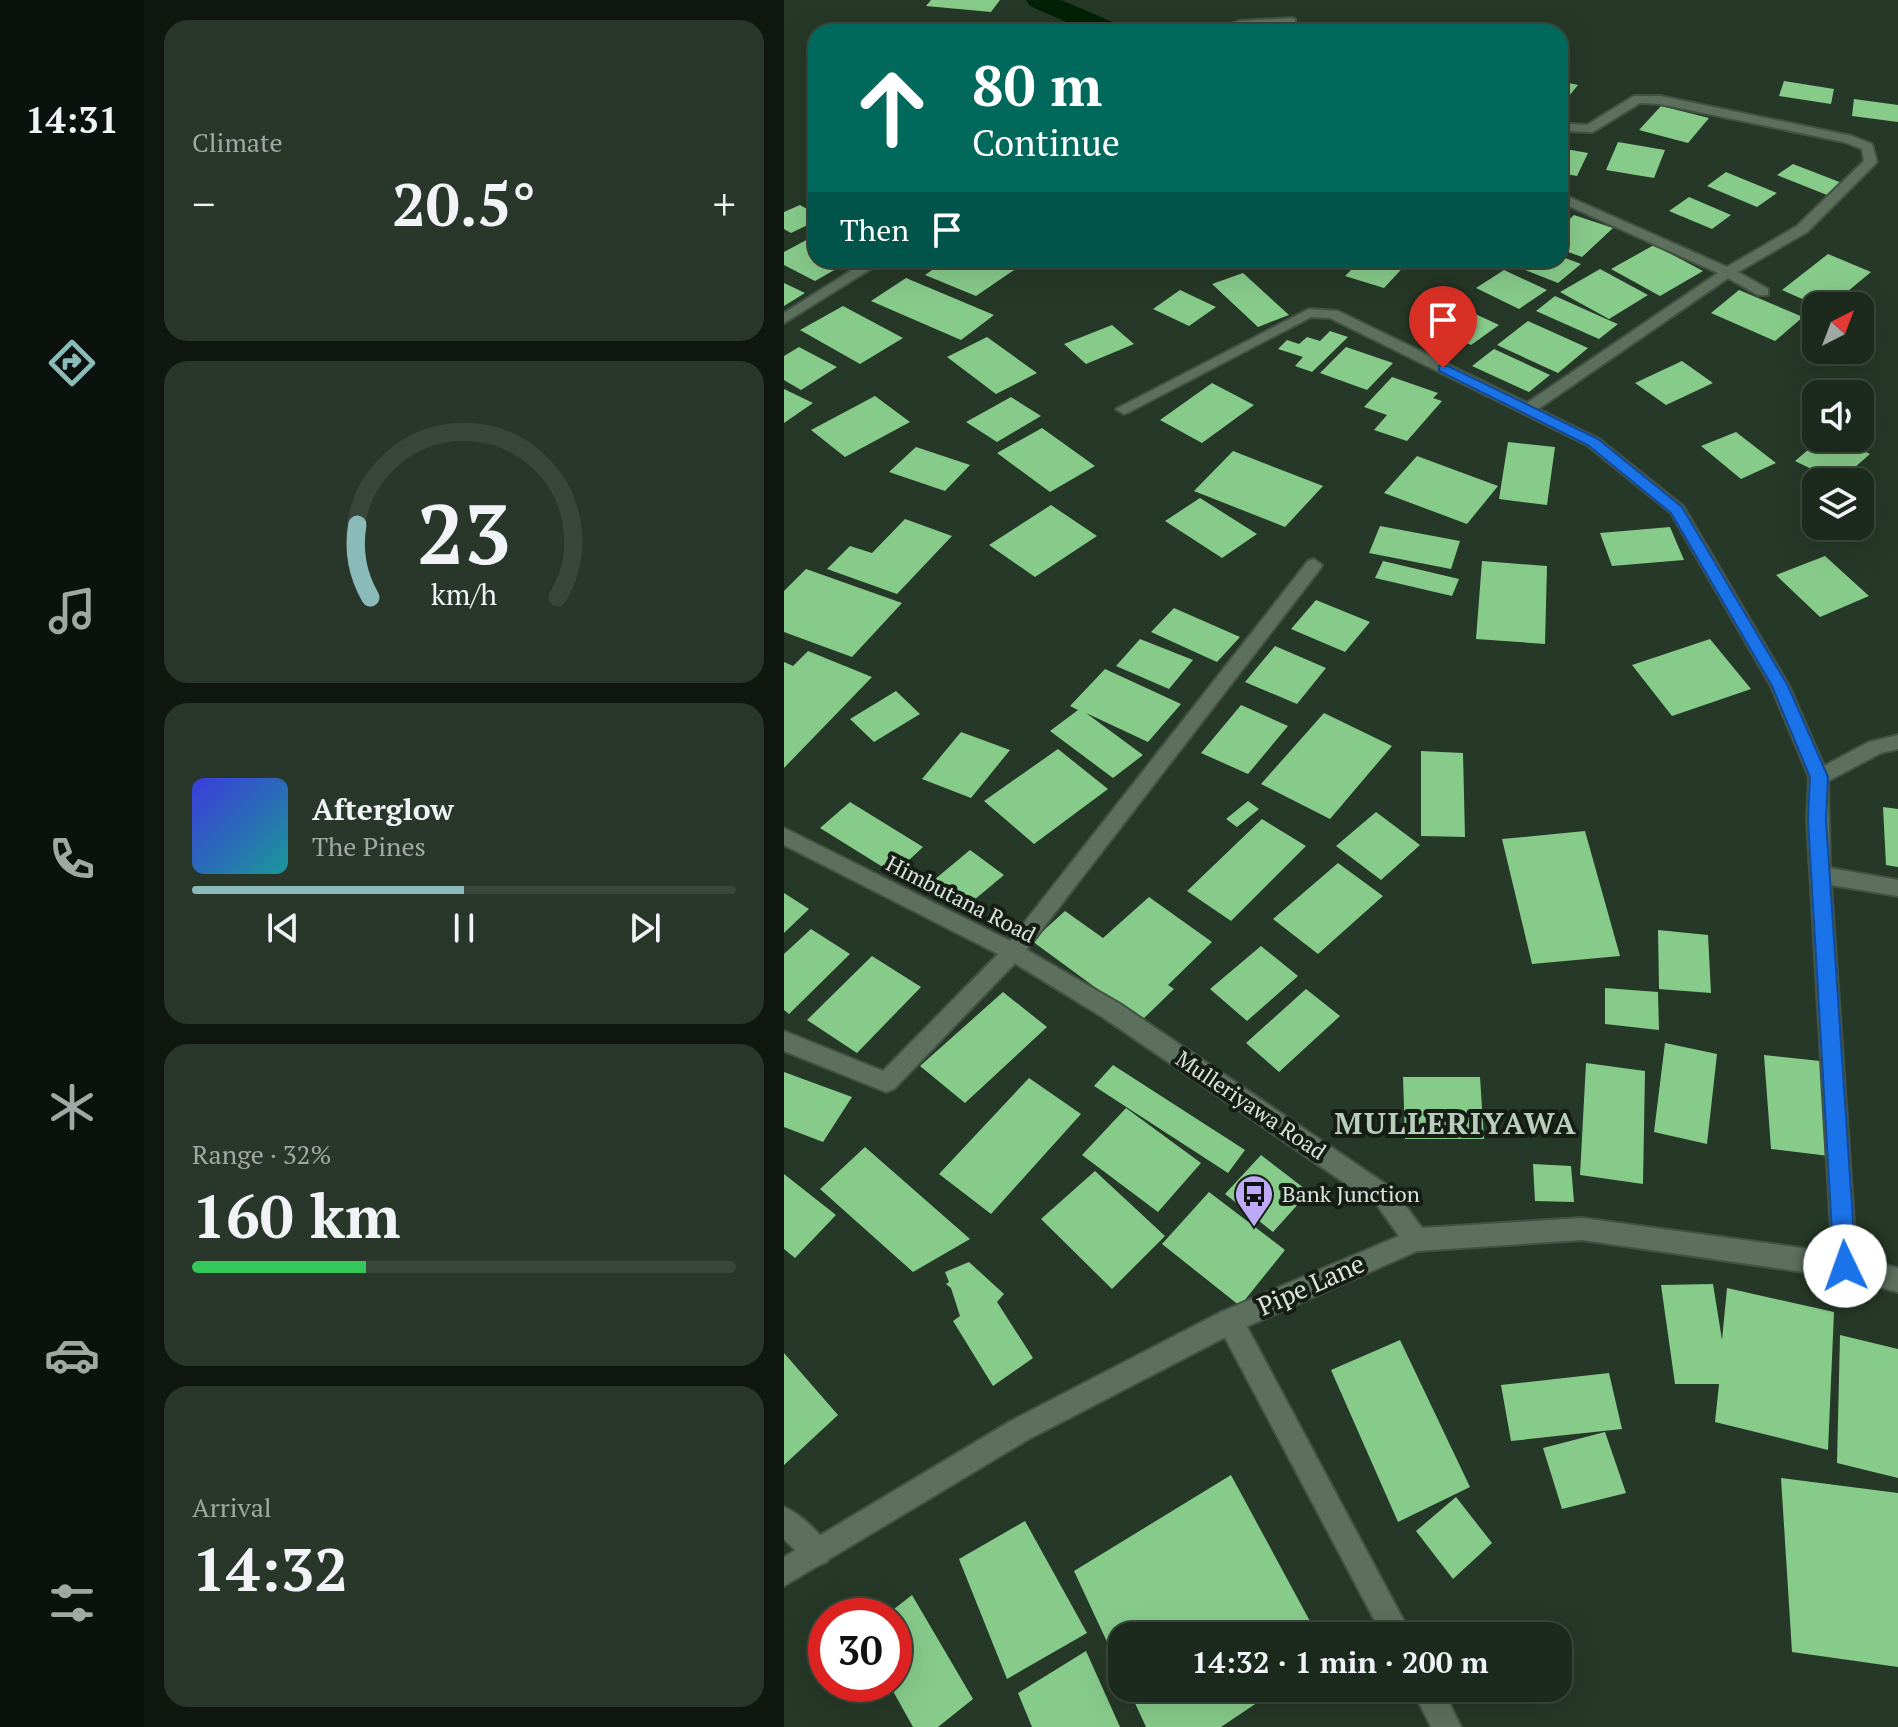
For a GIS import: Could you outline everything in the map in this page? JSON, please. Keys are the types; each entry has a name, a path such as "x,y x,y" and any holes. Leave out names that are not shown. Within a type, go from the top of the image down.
{"street":[{"path":"1239,24 1291,21"},
{"path":"1527,410 1728,272 1802,229 1871,162 1868,147 1848,139 1660,100 1638,99 1589,129 1568,128"},
{"path":"1568,201 1728,272 1763,292"},
{"path":"784,319 865,268"},
{"path":"1124,409 1309,313 1333,314 1593,442 1677,510 1780,686 1819,777 1817,820 1823,875 1845,1266"},
{"path":"784,1041 886,1082 1013,952 1314,565"},
{"path":"1819,777 1876,747 1898,742"},
{"name":"Himbutana Road","path":"784,836 1013,952 1112,1011"},
{"path":"1823,875 1898,888"},
{"name":"Mulleriyawa Road","path":"1112,1011 1385,1197 1416,1240"},
{"name":"Pipe Lane","path":"784,1572 1018,1431 1230,1321 1416,1240 1582,1229 1845,1266 1898,1280"},
{"path":"1230,1321 1391,1622"},
{"path":"784,1520 817,1552"},
{"path":"1434,1702 1447,1727"}],"building":[{"path":"931,0 1000,0 991,12 926,6"},
{"path":"1784,81 1834,89 1831,104 1779,96"},
{"path":"1568,83 1578,85 1568,97"},
{"path":"1854,99 1898,105 1898,122 1852,116"},
{"path":"1661,106 1709,118 1688,143 1639,130"},
{"path":"1618,142 1665,150 1654,178 1606,170"},
{"path":"1568,149 1588,153 1577,176 1568,174"},
{"path":"1793,164 1842,183 1827,195 1777,175"},
{"path":"1726,172 1777,193 1757,207 1707,186"},
{"path":"1689,197 1731,215 1712,229 1669,211"},
{"path":"800,205 808,210 808,225 791,233 784,229 784,212"},
{"path":"1574,215 1613,228 1582,257 1568,252 1568,221"},
{"path":"808,239 808,268 838,268 815,281 784,265 784,252"},
{"path":"1654,245 1703,271 1660,296 1611,269"},
{"path":"1828,254 1871,272 1847,292 1802,292 1802,299 1782,290"},
{"path":"1568,259 1581,264 1558,283 1520,268 1568,268"},
{"path":"935,268 1017,268 976,296 925,275"},
{"path":"1353,268 1403,268 1384,288 1345,276"},
{"path":"1600,269 1648,295 1609,319 1560,292"},
{"path":"1504,270 1547,290 1519,309 1476,288"},
{"path":"1243,273 1289,315 1258,327 1212,284"},
{"path":"906,278 994,315 961,340 871,301"},
{"path":"784,283 805,293 784,306"},
{"path":"1180,290 1216,307 1189,326 1153,309"},
{"path":"1739,290 1802,318 1775,341 1711,313"},
{"path":"1555,296 1618,324 1599,339 1536,311"},
{"path":"1454,304 1499,325 1471,345 1426,324"},
{"path":"843,306 903,338 860,364 800,330"},
{"path":"1528,321 1588,348 1558,373 1497,345"},
{"path":"1112,325 1134,344 1086,364 1064,344"},
{"path":"1330,331 1348,337 1312,372 1295,366 1303,357 1278,349 1287,340 1299,344 1307,337 1320,341"},
{"path":"987,337 1037,373 996,394 947,357"},
{"path":"799,347 837,367 801,390 784,380 784,356"},
{"path":"1346,347 1393,363 1367,390 1320,373"},
{"path":"1494,349 1550,375 1529,392 1472,366"},
{"path":"1682,361 1713,383 1666,405 1635,383"},
{"path":"1392,377 1438,393 1433,398 1442,401 1407,441 1374,430 1387,415 1364,407"},
{"path":"1212,383 1254,405 1202,443 1160,420"},
{"path":"784,389 813,403 784,423"},
{"path":"875,396 910,422 845,457 811,430"},
{"path":"1011,397 1041,416 997,442 966,422"},
{"path":"1042,428 1095,466 1050,492 997,453"},
{"path":"1736,432 1776,463 1741,479 1701,446"},
{"path":"1508,442 1555,447 1547,505 1499,499"},
{"path":"916,447 970,465 945,491 889,472"},
{"path":"1233,451 1323,486 1285,527 1194,491"},
{"path":"1806,452 1870,454 1854,468 1809,468 1795,461"},
{"path":"1417,456 1498,486 1467,524 1384,493"},
{"path":"1200,498 1257,534 1222,558 1165,521"},
{"path":"1051,505 1097,536 1035,577 989,545"},
{"path":"905,519 952,536 897,594 827,569 850,546 872,553"},
{"path":"1380,526 1460,541 1451,569 1369,553"},
{"path":"1670,527 1684,560 1612,566 1600,533"},
{"path":"1825,556 1869,596 1820,617 1776,575"},
{"path":"1383,561 1459,579 1452,596 1375,578"},
{"path":"1482,561 1547,566 1545,644 1476,639"},
{"path":"806,569 902,603 852,657 784,632 784,591"},
{"path":"1316,600 1370,622 1345,652 1291,629"},
{"path":"1174,608 1240,637 1217,662 1151,632"},
{"path":"1140,639 1193,660 1169,689 1116,666"},
{"path":"1710,639 1751,689 1672,716 1632,665"},
{"path":"1275,646 1326,668 1297,704 1245,682"},
{"path":"808,651 872,677 784,768 784,662 793,666"},
{"path":"1105,669 1181,704 1148,742 1086,713 1143,755 1113,778 1050,731 1078,710 1070,706"},
{"path":"896,691 920,714 874,742 850,719"},
{"path":"1241,705 1288,726 1248,774 1201,753"},
{"path":"1324,713 1392,746 1330,819 1261,784"},
{"path":"961,732 1010,750 971,798 922,779"},
{"path":"1058,749 1108,789 1034,844 984,801"},
{"path":"1421,751 1463,753 1465,837 1421,836"},
{"path":"1248,801 1259,809 1237,827 1226,819"},
{"path":"850,802 923,847 894,874 820,828"},
{"path":"1883,807 1898,809 1898,867 1886,865"},
{"path":"1376,812 1420,845 1381,880 1336,846"},
{"path":"1262,819 1306,846 1231,921 1187,891"},
{"path":"1585,831 1620,956 1532,964 1502,839"},
{"path":"970,850 1004,875 968,905 934,880"},
{"path":"1338,863 1383,896 1318,954 1273,919"},
{"path":"784,893 809,909 784,933"},
{"path":"1149,897 1212,942 1168,985 1174,989 1141,1021 1032,941 1065,911 1103,938"},
{"path":"811,929 850,954 789,1014 784,1010 784,954"},
{"path":"1658,930 1708,935 1711,993 1659,989"},
{"path":"1261,946 1298,976 1247,1021 1210,989"},
{"path":"872,956 921,987 857,1053 807,1020"},
{"path":"1605,988 1658,992 1659,1030 1605,1024"},
{"path":"1306,989 1340,1016 1279,1072 1246,1043"},
{"path":"1003,992 1047,1027 965,1103 920,1066"},
{"path":"1665,1043 1717,1054 1707,1144 1654,1132"},
{"path":"1764,1055 1820,1061 1829,1156 1771,1149"},
{"path":"1586,1063 1645,1071 1643,1184 1580,1175"},
{"path":"1113,1065 1245,1150 1228,1173 1094,1086"},
{"path":"784,1072 852,1097 823,1142 784,1127"},
{"path":"1403,1077 1480,1077 1484,1139 1405,1139"},
{"path":"1029,1078 1081,1114 991,1214 939,1174"},
{"path":"1126,1108 1201,1163 1158,1212 1082,1155"},
{"path":"865,1147 970,1239 913,1272 820,1189"},
{"path":"1261,1155 1309,1192 1273,1232 1225,1194"},
{"path":"1533,1164 1571,1166 1574,1202 1535,1201"},
{"path":"1095,1171 1165,1236 1112,1289 1041,1219"},
{"path":"784,1174 836,1215 795,1258 784,1249"},
{"path":"1209,1192 1285,1250 1240,1306 1162,1244"},
{"path":"969,1262 1004,1294 997,1302 1033,1358 993,1386 953,1321 960,1316 951,1288 946,1284 949,1282 945,1272"},
{"path":"1713,1284 1722,1340 1727,1288 1834,1312 1828,1450 1715,1422 1719,1384 1675,1384 1661,1285"},
{"path":"1840,1335 1898,1349 1898,1478 1837,1463"},
{"path":"1400,1340 1470,1487 1398,1522 1331,1370"},
{"path":"784,1353 838,1415 784,1465"},
{"path":"1609,1373 1622,1429 1511,1441 1501,1385"},
{"path":"1605,1432 1626,1493 1562,1509 1543,1448"},
{"path":"1231,1475 1310,1622 1108,1622 1108,1644 1074,1571"},
{"path":"1781,1478 1898,1493 1898,1667 1792,1652"},
{"path":"1456,1497 1492,1543 1453,1579 1416,1531"},
{"path":"1025,1521 1087,1633 1007,1679 959,1559"},
{"path":"912,1595 973,1699 938,1727 913,1727 899,1702 912,1702 912,1598 908,1598"},
{"path":"1086,1651 1120,1727 1032,1727 1018,1693"},
{"path":"1134,1702 1258,1702 1221,1727 1146,1727"}],"waterway":[{"path":"1039,0 1094,24"}],"place":[{"name":"Bank Junction","path":"1254,1228"}],"district":[{"name":"MULLERIYAWA","path":"1456,1124"}],"route":[{"path":"1443,368 1593,442 1677,510 1780,686 1819,777 1817,820 1823,875 1845,1266"}]}
